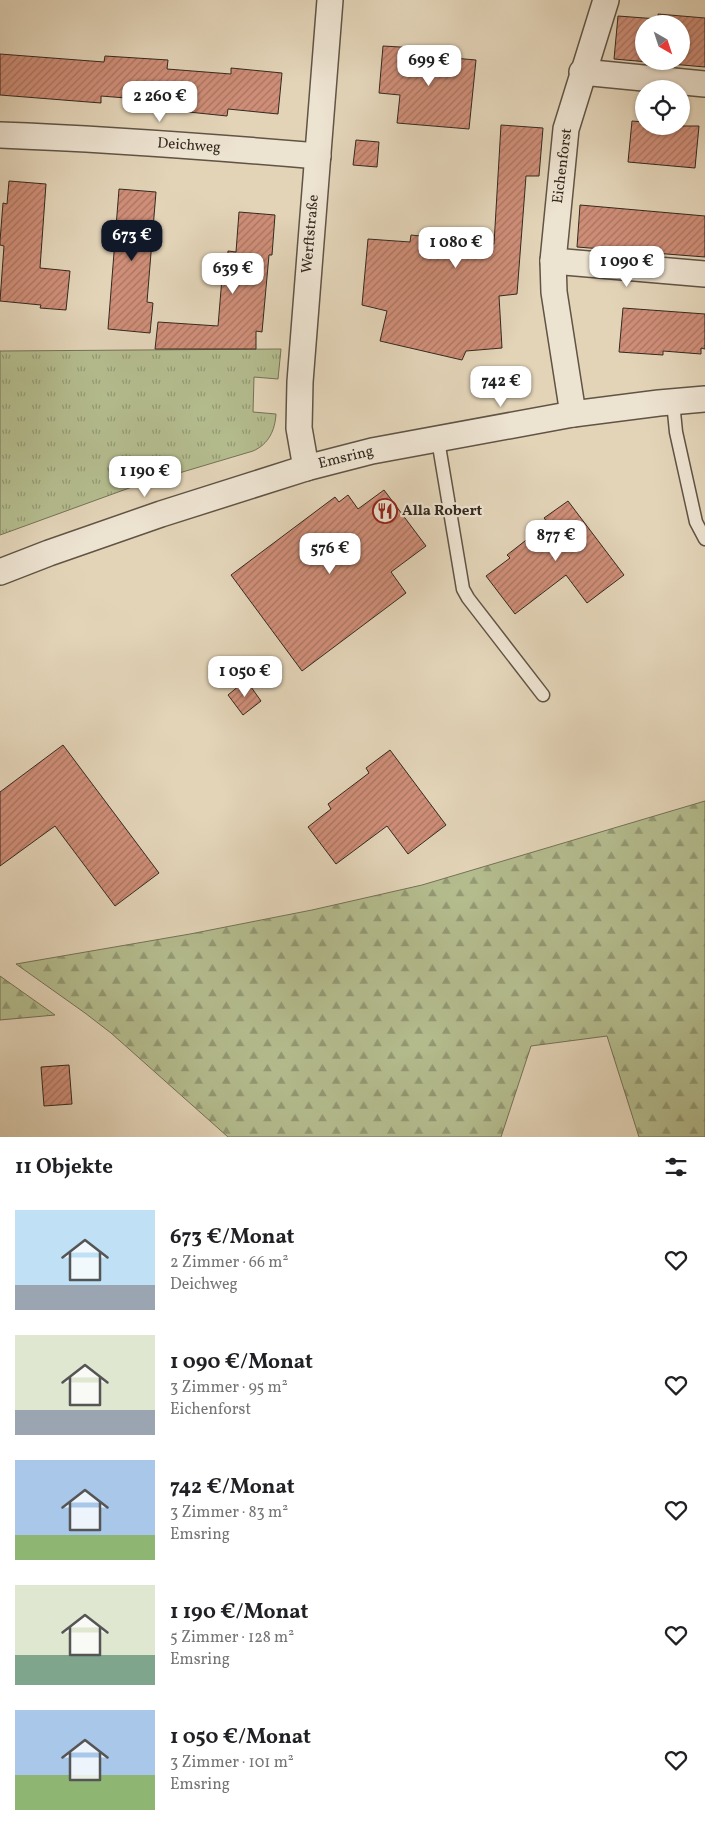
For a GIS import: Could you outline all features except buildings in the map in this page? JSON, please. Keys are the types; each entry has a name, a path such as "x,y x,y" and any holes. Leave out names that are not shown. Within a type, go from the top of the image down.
{"street":[{"name":"Werftstraße","path":"306,468 299,428 300,382 330,0"},
{"name":"Eichenforst","path":"573,414 554,292 553,261 566,129 582,72 606,0"},
{"path":"582,72 705,84"},
{"name":"Deichweg","path":"0,135 154,143 318,156"},
{"path":"553,261 705,274"},
{"name":"Emsring","path":"0,572 161,514 306,468 372,451 573,414 705,399"}],"lane":[{"path":"673,402 676,432 696,522 705,539"},
{"path":"438,440 463,589 543,695"}],"green space":[{"path":"281,349 278,379 254,377 253,412 276,414 270,436 259,448 132,487 0,535 0,351"},
{"path":"705,801 705,1137 639,1137 607,1036 531,1046 501,1137 228,1137 111,1033 16,964 190,934 312,910 422,885"},
{"path":"0,976 55,1015 0,1020"}],"place":[{"name":"Alla Robert","path":"385,511"}]}
